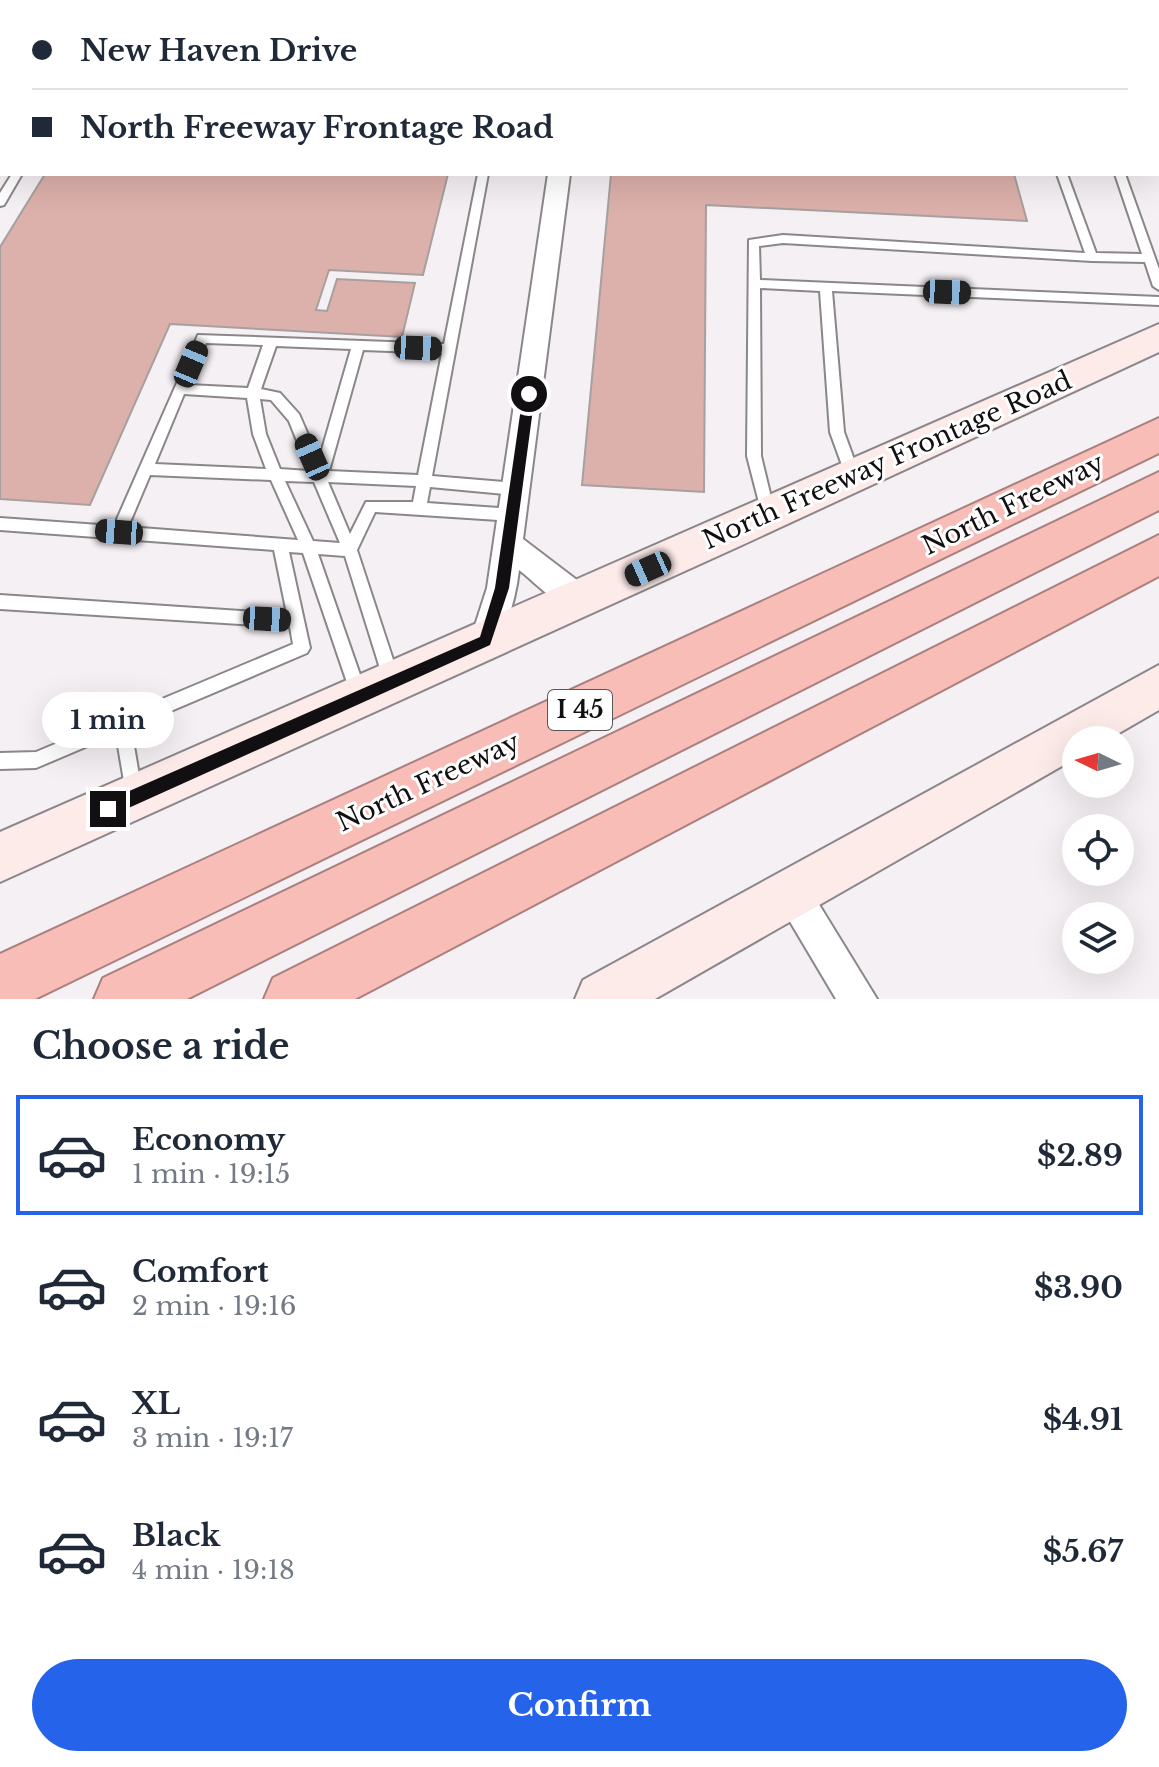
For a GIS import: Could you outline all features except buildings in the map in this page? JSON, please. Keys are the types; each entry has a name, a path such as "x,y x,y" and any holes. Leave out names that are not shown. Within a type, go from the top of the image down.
{"highway":[{"name":"North Freeway","path":"0,985 1159,434"},
{"name":"North Freeway","path":"124,999 1159,490"},
{"path":"294,999 1159,554"}],"main road":[{"name":"North Freeway Frontage Road","path":"0,857 1159,337"},
{"path":"602,999 1159,686"}],"street":[{"path":"485,641 502,588 559,176"},
{"path":"508,544 579,599"},
{"path":"791,893 857,998"}],"lane":[{"path":"0,202 16,176"},
{"path":"419,508 483,176"},
{"path":"1063,176 1092,257"},
{"path":"1121,176 1159,286"},
{"path":"768,515 754,456 753,243 783,239 1149,258"},
{"path":"754,284 1159,301"},
{"path":"826,287 837,432 853,476"},
{"path":"119,532 202,338 448,349"},
{"path":"271,341 253,393 254,418 275,474 376,689"},
{"path":"321,477 358,345"},
{"path":"181,389 275,396 294,418 350,550 376,689"},
{"path":"146,469 422,481 516,489"},
{"path":"350,550 371,506 512,515"},
{"path":"0,524 350,550"},
{"path":"0,761 36,760 302,648 280,545"},
{"path":"0,602 296,621"},
{"path":"122,724 135,797"}],"route":[{"path":"108,809 485,641 502,588 529,394"}]}
